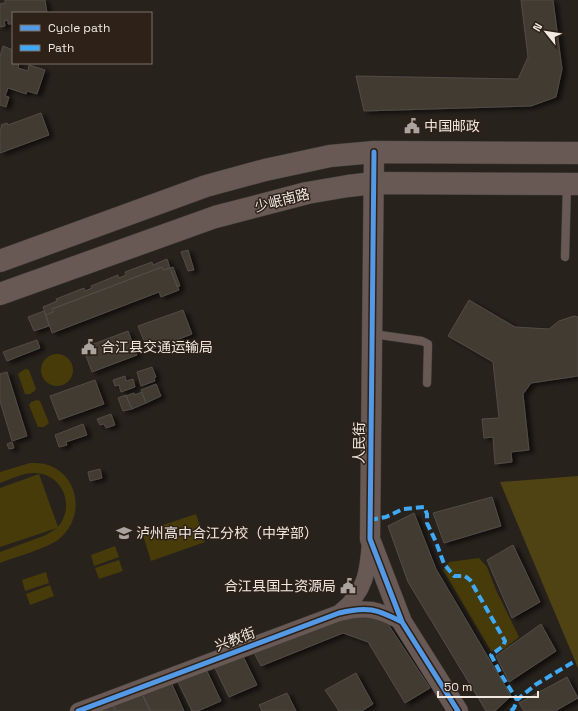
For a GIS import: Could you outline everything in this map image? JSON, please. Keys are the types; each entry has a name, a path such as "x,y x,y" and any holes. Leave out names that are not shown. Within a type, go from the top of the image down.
{"main road":[{"path":"0,260 206,186 265,170 330,156 374,152 578,153"},
{"name":"少岷南路","path":"0,294 215,217 307,193 374,183 574,180"}],"street":[{"name":"人民街","path":"374,152 370,539 402,622 458,711"},
{"path":"339,613 354,601 364,583 369,560 370,539"},
{"name":"兴教街","path":"78,711 339,613 361,608 373,609 383,611 402,622"}],"lane":[{"path":"565,257 574,180"},
{"path":"372,334 422,341 428,344 427,383"}],"shaded area":[{"path":"57,354 63,355 70,361 73,370 72,376 66,383 57,386 51,385 44,379 41,370 42,364 48,357"},
{"path":"26,369 29,370 36,389 33,393 28,394 25,394 18,374"},
{"path":"37,400 40,401 49,423 44,427 38,427 29,405 31,402"},
{"path":"30,463 41,463 48,465 59,470 67,478 75,498 73,520 67,530 54,542 0,563 0,552 46,535 57,528 0,547 0,488 39,474 58,527 66,510 64,493 60,486 54,479 46,475 36,473 31,473 0,483 0,472"},
{"path":"578,476 578,668 500,482"},
{"path":"196,514 205,542 151,561 142,532"},
{"path":"115,546 119,557 94,566 91,555"},
{"path":"479,558 487,567 496,590 519,637 504,649 491,651 443,570 449,562"},
{"path":"119,560 123,571 99,579 95,568"},
{"path":"46,572 49,583 25,591 22,580"},
{"path":"50,585 54,596 30,605 26,594"}],"building":[{"path":"5,0 45,0 47,12 12,12 12,24 8,24 8,20 4,21 5,26 0,27 0,4 5,3"},
{"path":"521,0 553,0 562,69 556,97 531,106 364,111 356,76 518,79 528,57"},
{"path":"3,46 12,50 12,64 19,64 18,68 28,71 29,65 45,70 37,94 27,91 26,94 8,88 5,96 9,97 6,107 0,105 0,56"},
{"path":"41,113 49,135 0,153 1,125 7,123 8,125"},
{"path":"188,250 194,270 188,271 181,252"},
{"path":"167,259 170,268 163,270 162,267 52,309 53,312 46,315 43,307 57,301 56,299 84,288 85,291 92,288 91,286 118,275 119,278 126,275 125,272 152,262 153,265"},
{"path":"162,267 163,270 170,268 179,290 161,297 159,292 52,333 46,315 53,312 52,309"},
{"path":"173,267 180,286 177,287 170,268"},
{"path":"469,300 515,327 549,329 559,321 574,316 578,317 578,376 531,383 523,394 529,450 511,452 512,462 495,464 493,437 484,438 482,419 499,418 493,362 448,336"},
{"path":"183,310 192,334 148,351 138,326"},
{"path":"44,311 49,326 34,331 28,317"},
{"path":"128,331 137,355 92,372 83,348"},
{"path":"37,340 40,348 7,361 3,352"},
{"path":"152,367 156,377 154,378 155,381 141,386 137,372"},
{"path":"7,372 27,436 12,441 0,401 0,374"},
{"path":"125,376 126,381 133,379 135,387 121,392 119,385 115,386 113,380"},
{"path":"95,380 104,404 59,420 50,396"},
{"path":"156,384 161,396 146,403 141,390"},
{"path":"142,392 146,403 132,409 126,396 134,393 135,395"},
{"path":"126,395 132,409 123,411 118,398"},
{"path":"111,414 115,425 106,428 104,424 100,425 97,419"},
{"path":"83,424 87,435 66,442 67,445 59,447 55,435"},
{"path":"12,442 14,448 9,449 7,444"},
{"path":"100,469 102,478 90,481 88,472"},
{"path":"492,497 501,526 444,543 433,513"},
{"path":"414,513 436,569 511,696 495,711 486,711 408,582 388,526"},
{"path":"513,545 540,602 512,618 487,560"},
{"path":"346,611 384,618 430,688 405,703 368,642 343,633 261,666 252,649"},
{"path":"541,624 556,651 509,682 496,656"},
{"path":"241,652 257,685 229,697 213,664"},
{"path":"205,667 221,701 198,711 192,711 177,680"},
{"path":"356,673 373,704 362,711 339,711 325,690"},
{"path":"567,677 578,698 555,711 524,711 519,703"},
{"path":"171,682 184,711 151,711 142,694"},
{"path":"287,693 296,711 262,711 259,705"},
{"path":"142,694 150,711 116,711 114,706"},
{"path":"112,705 115,711 98,711"}],"marked path":[{"path":"370,520 386,517 403,509 424,507 427,514 427,523 444,564 454,576 465,576 470,580 505,641 503,646 491,655 517,700"},
{"path":"511,711 517,700 535,685 575,661"}],"cycle path":[{"path":"374,152 370,539 402,622 458,711"},
{"path":"78,711 339,613 365,609 386,614 402,622"}],"place":[{"name":"中国邮政","path":"412,126"},
{"name":"合江县交通运输局","path":"89,347"},
{"name":"泸州高中合江分校（中学部）","path":"124,533"},
{"name":"合江县国土资源局","path":"348,586"}]}
